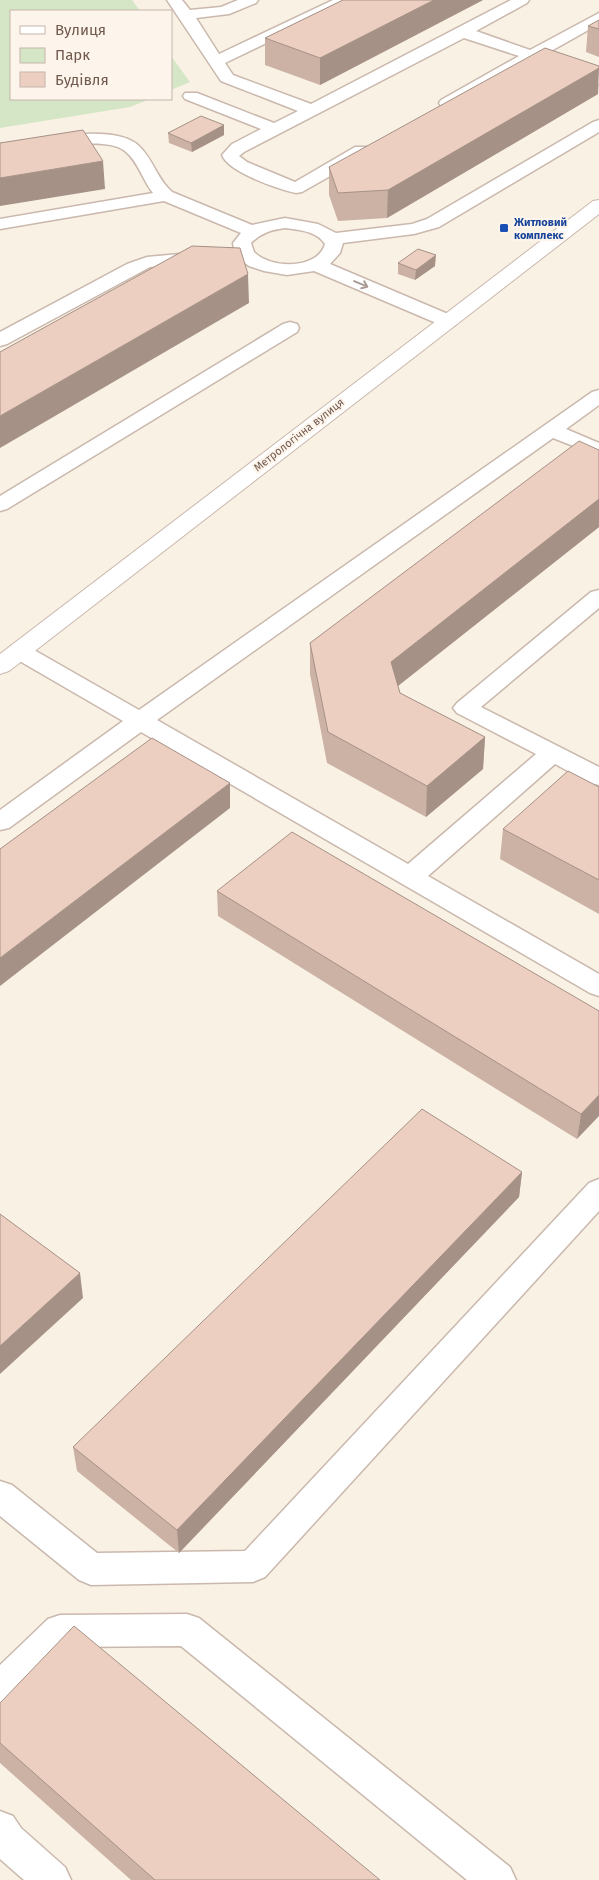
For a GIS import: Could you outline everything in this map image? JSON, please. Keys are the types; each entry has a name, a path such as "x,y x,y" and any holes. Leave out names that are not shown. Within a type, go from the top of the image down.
{"street":[{"name":"Метрологічна вулиця","path":"0,666 599,205"}],"lane":[{"path":"174,0 227,78 311,110"},
{"path":"186,16 224,11 252,0"},
{"path":"215,62 345,0"},
{"path":"296,188 241,166 232,160 230,154 238,148 522,0"},
{"path":"435,110 599,18"},
{"path":"463,32 599,79"},
{"path":"191,96 275,129"},
{"path":"326,253 326,232 316,227 294,224 270,225 252,232 242,243 245,254 259,264 272,268 302,268 326,253 433,223 599,125"},
{"path":"0,152 92,138 124,142 132,147 157,190 166,196 252,232"},
{"path":"296,188 374,144"},
{"path":"294,224 296,188"},
{"path":"0,224 166,196"},
{"path":"326,253 455,316"},
{"path":"0,340 147,262 245,254"},
{"path":"0,505 290,328"},
{"path":"0,822 599,396"},
{"path":"552,430 599,450"},
{"path":"599,597 465,708 599,777"},
{"path":"19,651 599,986"},
{"path":"411,876 552,753"},
{"path":"0,1496 90,1569 253,1566 599,1192"},
{"path":"0,1689 60,1631 187,1630 497,1880"},
{"path":"0,1828 8,1841 52,1880"}],"green space":[{"path":"0,0 132,0 139,10 10,10 10,100 148,100 130,107 0,128"},
{"path":"172,57 190,82 172,90"}],"building":[{"path":"343,0 434,0 320,58 265,38"},
{"path":"599,20 599,29 588,26"},
{"path":"545,48 599,66 599,68 388,190 338,193 329,167"},
{"path":"201,116 224,125 191,143 168,133"},
{"path":"83,130 103,161 0,178 0,143"},
{"path":"192,246 240,248 248,274 0,416 0,352"},
{"path":"418,249 436,255 416,270 398,263"},
{"path":"579,441 599,450 599,499 391,662 400,693 485,737 427,786 328,732 310,643"},
{"path":"152,738 230,783 0,958 0,849"},
{"path":"568,771 599,787 599,880 503,829"},
{"path":"292,832 599,1011 599,1095 581,1114 217,891"},
{"path":"422,1109 522,1172 177,1530 73,1447"},
{"path":"0,1214 80,1273 0,1346"},
{"path":"74,1626 380,1880 155,1880 0,1743 0,1703"}],"place":[{"name":"Житловий комплекс","path":"504,228"}]}
